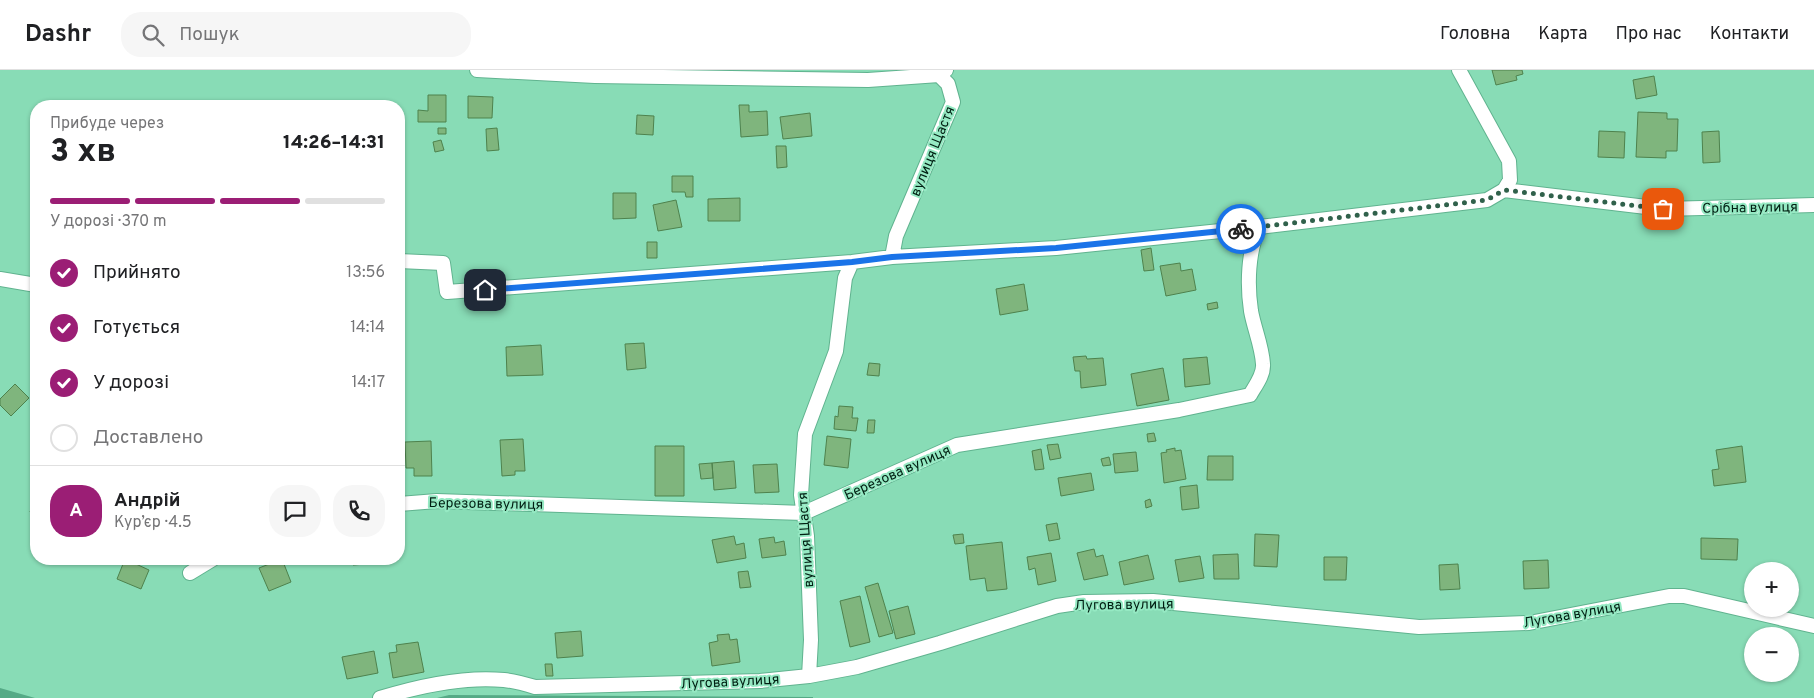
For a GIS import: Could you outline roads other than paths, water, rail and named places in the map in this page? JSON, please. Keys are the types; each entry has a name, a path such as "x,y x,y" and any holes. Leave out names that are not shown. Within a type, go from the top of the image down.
{"street":[{"path":"477,70 595,76 943,73"},
{"path":"405,261 443,263 447,292 852,262 892,257 1056,248 1259,227 1487,200 1504,190 1510,180 1509,161 1459,70"},
{"name":"вулиця Щастя","path":"892,257 896,236 953,102 943,73"},
{"name":"Срібна вулиця","path":"1504,190 1663,209 1814,205"},
{"name":"Березова вулиця","path":"405,504 437,501 804,513 957,445 1178,410 1250,395 1261,377 1264,365 1251,310 1249,272 1254,238 1259,227"},
{"name":"вулиця Щастя","path":"809,676 811,640 807,536 801,495 805,434 836,352 845,278 852,262"},
{"path":"0,279 30,284"},
{"path":"190,574 204,565"},
{"name":"Лугова вулиця","path":"380,698 404,691 465,680 505,680 535,687 760,682 809,676 857,666 940,643 1058,606 1084,602 1153,600 1419,627 1529,623 1669,596 1684,596 1814,626"}]}
